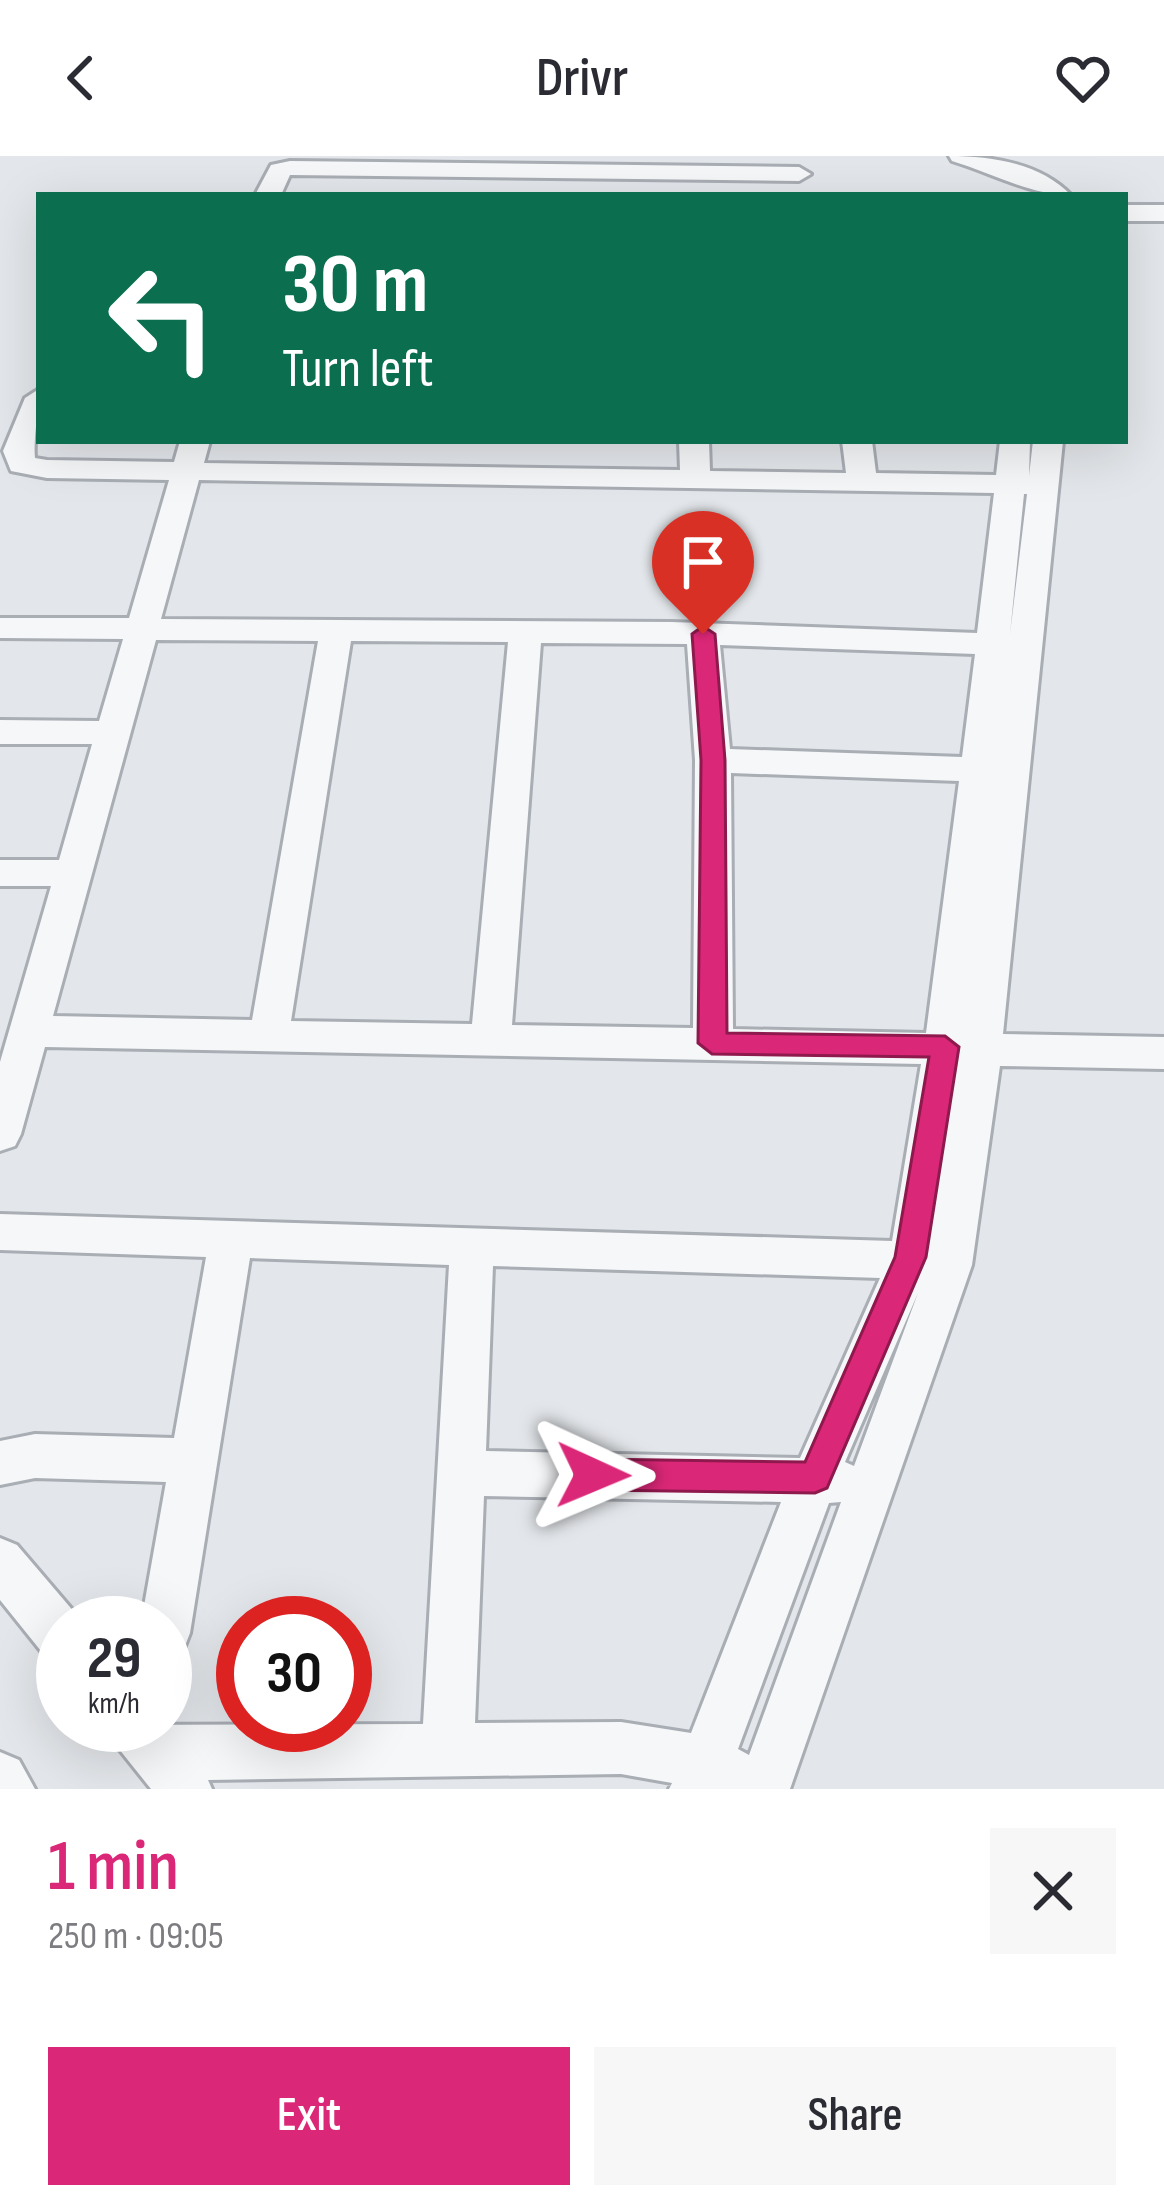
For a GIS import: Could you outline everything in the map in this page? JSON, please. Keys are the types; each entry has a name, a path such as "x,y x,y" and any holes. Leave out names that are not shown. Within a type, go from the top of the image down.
{"street":[{"path":"961,156 1026,176 1053,192"},
{"path":"338,192 271,187 280,170 290,168 527,164 800,174"},
{"path":"992,165 1022,192"},
{"path":"1128,197 1164,197"},
{"path":"1128,212 1164,213"},
{"path":"36,406 18,451 22,465 47,470 191,455 361,456 527,475 1027,484"},
{"path":"527,475 530,444"},
{"path":"694,444 695,478"},
{"path":"857,444 862,480"},
{"path":"1016,444 1027,484"},
{"path":"159,1756 621,1748 701,1776 761,1789 872,1487 930,1261 963,1049 1027,484 1047,444"},
{"path":"0,1134 191,455"},
{"path":"0,628 703,634 1009,644"},
{"path":"269,1036 336,632"},
{"path":"491,1040 525,632"},
{"path":"703,634 713,760 712,1043"},
{"path":"0,732 113,733"},
{"path":"713,760 996,769"},
{"path":"0,872 73,873"},
{"path":"29,1031 1164,1053"},
{"path":"0,1232 930,1261"},
{"path":"171,1596 231,1238"},
{"path":"448,1751 472,1245"},
{"path":"701,1776 815,1477 930,1261"},
{"path":"0,1463 35,1456 194,1461"},
{"path":"461,1473 815,1477 872,1487"},
{"path":"0,1562 36,1605"},
{"path":"0,1779 8,1789"}],"route":[{"path":"593,1475 815,1477 910,1257 945,1047 712,1043 713,760 703,634"}]}
